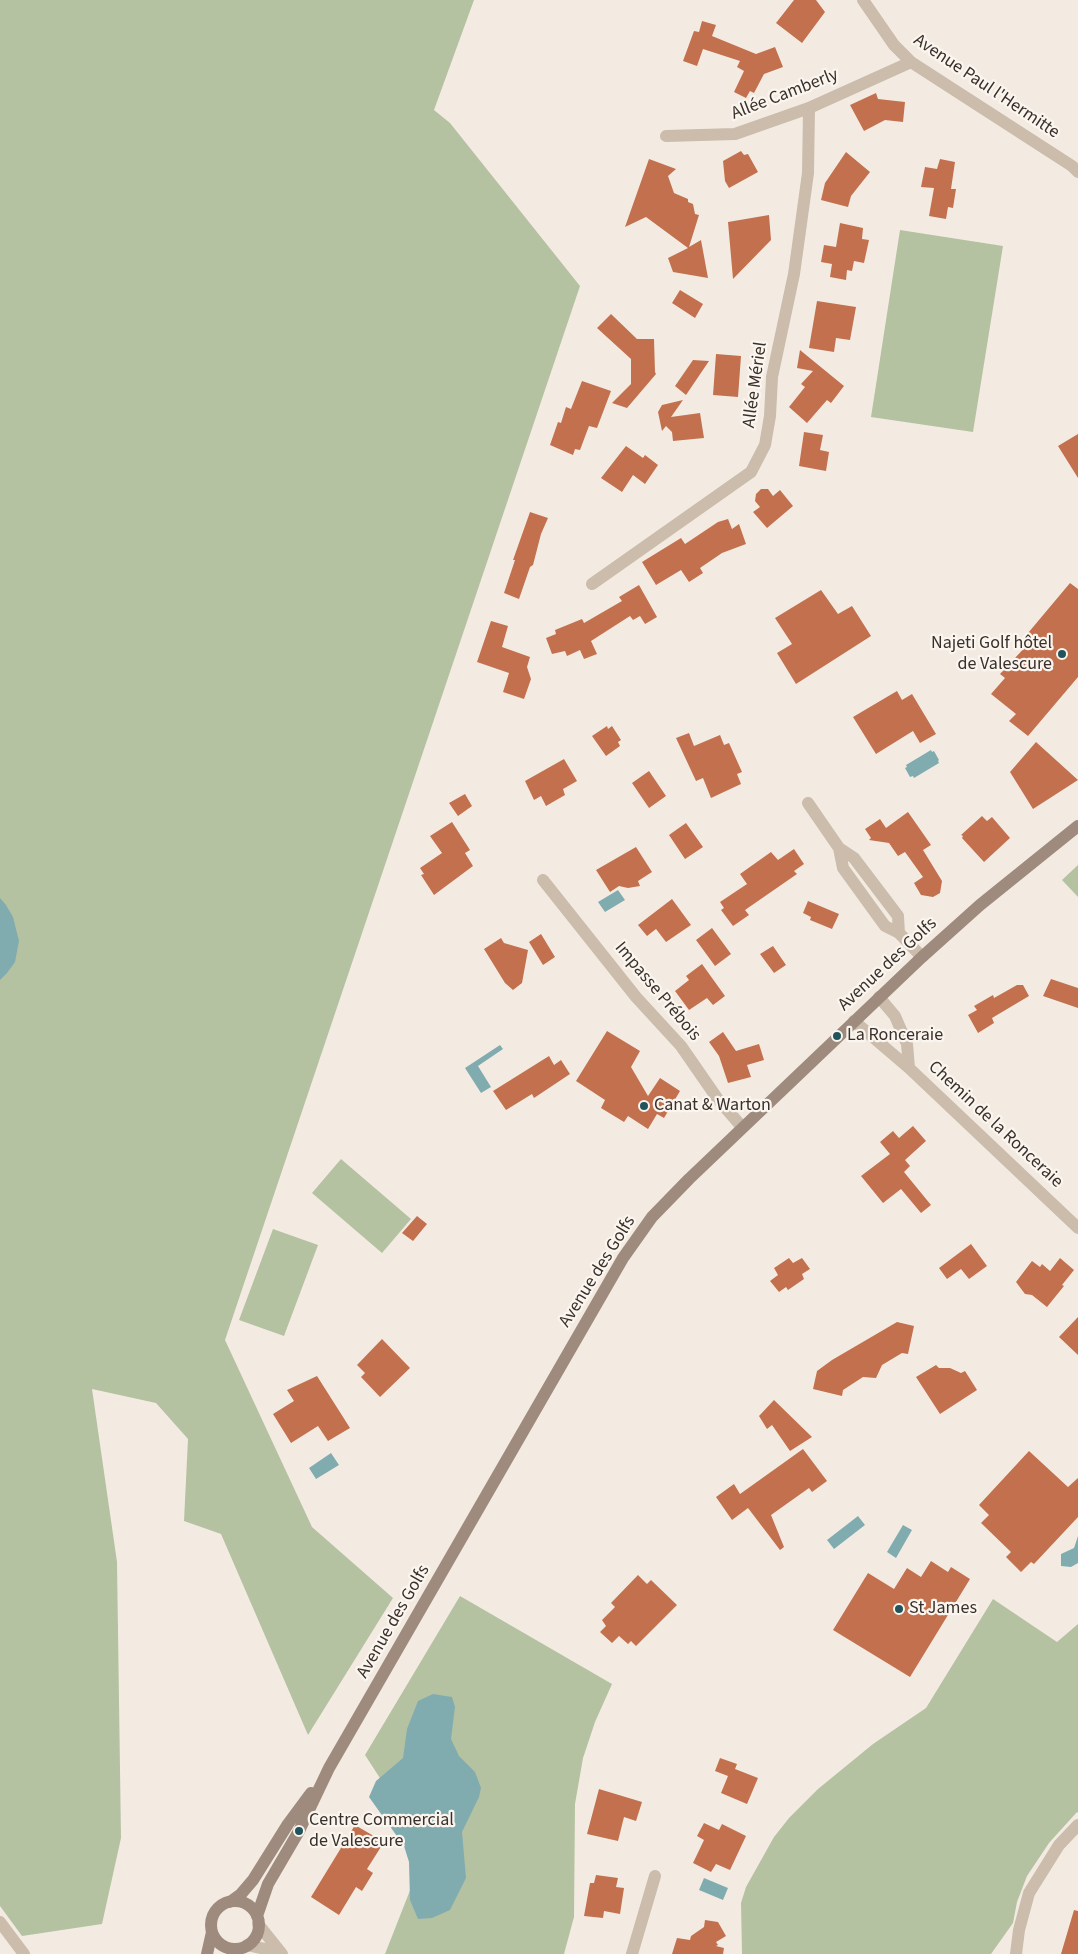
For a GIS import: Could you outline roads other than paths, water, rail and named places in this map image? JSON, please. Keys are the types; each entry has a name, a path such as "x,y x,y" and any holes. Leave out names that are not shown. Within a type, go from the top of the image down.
{"main road":[{"name":"Avenue des Golfs","path":"257,1920 268,1884 299,1831 329,1768 623,1258 652,1217 742,1127 922,957 980,905 1078,826"},
{"name":"Avenue des Golfs","path":"230,1902 241,1894 254,1880 288,1824 329,1768"},
{"path":"208,1954 213,1916 222,1905 230,1902 246,1904 252,1909 257,1920 257,1932 240,1949 233,1949 220,1944 212,1932"}],"street":[{"name":"Avenue Paul l'Hermitte","path":"863,0 894,45 911,62 1072,166 1078,172"},
{"name":"Allée Camberly","path":"666,136 735,134 809,108 911,62"},
{"name":"Allée Mériel","path":"592,584 751,472 765,445 770,416 772,377 794,274 808,173 809,108"},
{"path":"808,803 839,848 854,858 898,916 899,933 922,957"},
{"name":"Impasse Prébois","path":"543,880 636,997 681,1046 717,1098 742,1127"},
{"name":"Chemin de la Ronceraie","path":"879,997 895,1016 907,1044 909,1068"},
{"name":"Chemin de la Ronceraie","path":"854,1021 909,1068 1078,1228"},
{"path":"1016,1954 1019,1930 1029,1894 1060,1845 1078,1825"},
{"path":"632,1954 655,1876"},
{"path":"257,1920 280,1953"},
{"path":"0,1922 24,1954"},
{"path":"240,1949 280,1953"}],"water":[{"path":"931,750 932,752 934,751 939,763 914,778 913,776 910,777 905,768 907,767 906,765"},
{"path":"618,890 625,900 605,912 598,902"},
{"path":"0,898 13,917 19,941 15,962 0,980"},
{"path":"500,1045 503,1049 478,1066 491,1087 481,1093 465,1068"},
{"path":"331,1453 339,1465 316,1479 309,1468"},
{"path":"858,1516 865,1525 834,1549 827,1540"},
{"path":"903,1525 912,1530 896,1558 887,1552"},
{"path":"1078,1536 1078,1563 1071,1567 1061,1566 1061,1554 1074,1548"},
{"path":"433,1694 452,1697 455,1707 451,1739 459,1756 475,1772 481,1788 479,1797 462,1832 466,1878 450,1910 432,1918 418,1919 410,1900 409,1862 404,1846 369,1797 376,1781 403,1758 407,1729 418,1701"},
{"path":"704,1878 728,1888 723,1900 699,1890"}],"place":[{"name":"Najeti Golf hôtel de Valescure","path":"1062,654"},
{"name":"La Ronceraie","path":"837,1036"},
{"name":"Canat & Warton","path":"644,1106"},
{"name":"St James","path":"899,1609"},
{"name":"Centre Commercial de Valescure","path":"299,1831"}]}
